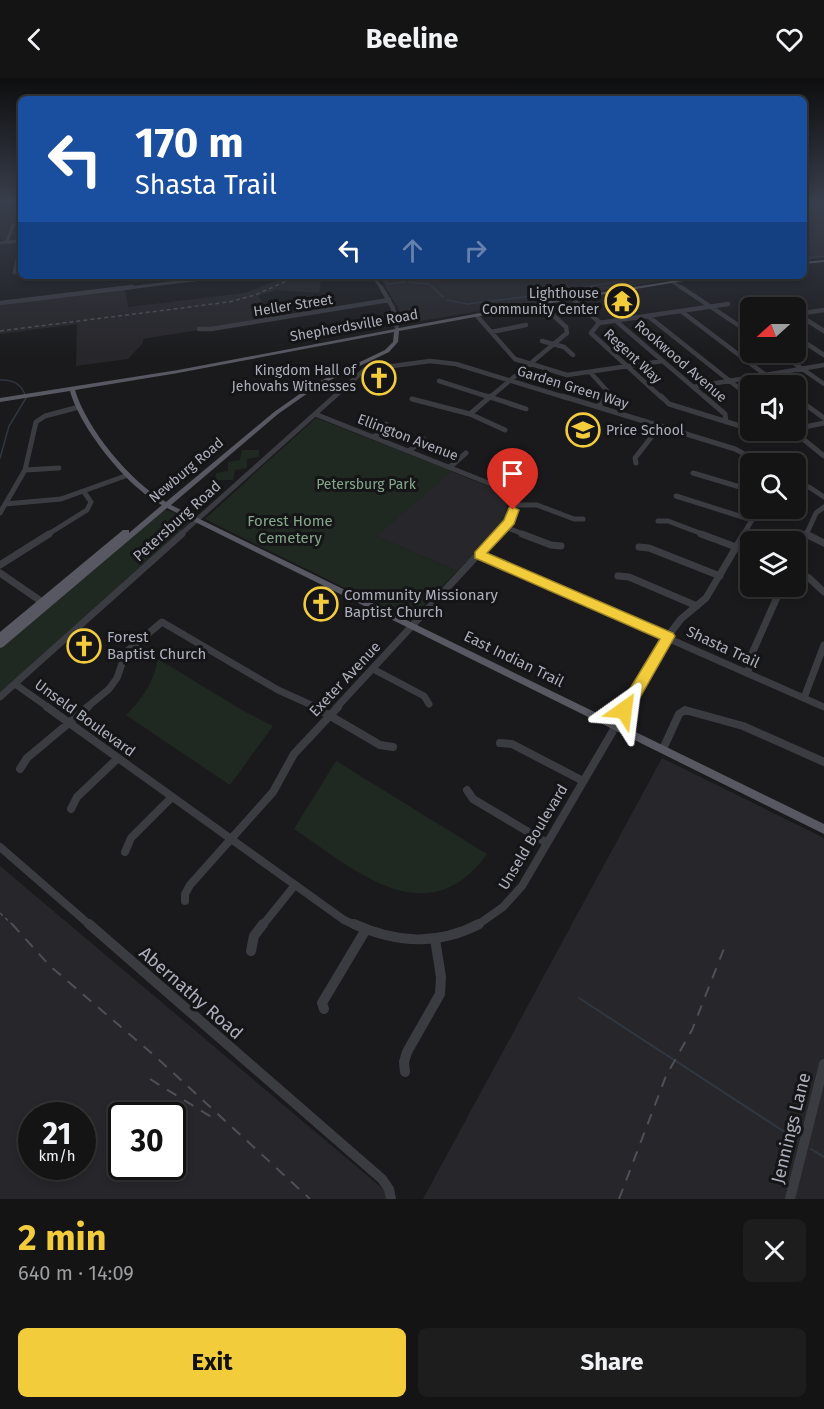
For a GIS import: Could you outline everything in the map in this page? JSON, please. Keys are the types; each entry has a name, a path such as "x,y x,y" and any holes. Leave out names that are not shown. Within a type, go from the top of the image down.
{"main road":[{"path":"807,263 824,261"},
{"name":"Shepherdsville Road","path":"0,400 692,279"},
{"name":"Newburg Road","path":"0,637 45,603 292,396 317,380 376,354 397,331"},
{"name":"Newburg Road","path":"163,504 300,395 387,351 395,342 397,331"},
{"path":"366,335 384,335 392,339"},
{"name":"East Indian Trail","path":"72,389 92,433 128,475 148,494 163,504 824,829"},
{"name":"Newburg Road","path":"0,645 45,603"}],"street":[{"path":"18,256 14,273 18,272"},
{"path":"0,303 200,279"},
{"path":"375,279 398,319 397,331"},
{"path":"673,282 740,326"},
{"name":"Regent Way","path":"573,299 600,323 592,329 592,334 670,405 726,422"},
{"name":"Heller Street","path":"199,329 212,329 389,300"},
{"path":"470,414 531,365 568,331 542,304"},
{"path":"600,323 728,304"},
{"path":"816,304 824,309"},
{"path":"806,312 824,309"},
{"path":"681,311 766,375 824,365"},
{"path":"477,316 515,358 567,375 663,361"},
{"path":"648,316 740,389"},
{"path":"806,320 824,331"},
{"name":"Rookwood Avenue","path":"616,321 727,416 726,422"},
{"path":"491,332 526,325"},
{"path":"543,341 565,347 573,355"},
{"path":"806,344 824,356"},
{"name":"Garden Green Way","path":"371,364 388,366 424,361 446,362 745,453"},
{"path":"793,363 824,384"},
{"name":"Petersburg Road","path":"0,697 371,364"},
{"path":"591,373 608,392 598,407"},
{"path":"693,387 740,379"},
{"path":"440,381 526,409"},
{"path":"412,399 470,414 505,430"},
{"path":"806,405 824,418"},
{"path":"0,513 25,470 38,420 79,407"},
{"name":"Ellington Avenue","path":"315,414 492,483"},
{"path":"726,422 740,426"},
{"path":"806,427 824,423"},
{"path":"374,437 386,428 386,424"},
{"path":"636,463 634,458 660,426"},
{"path":"409,451 424,439"},
{"path":"806,441 824,456"},
{"path":"450,467 466,453"},
{"path":"532,465 510,471 492,483 506,493 513,505 537,505 574,519 583,519"},
{"path":"25,470 59,468"},
{"path":"693,473 740,487"},
{"path":"5,504 56,500 128,475"},
{"path":"806,486 824,497"},
{"path":"0,565 87,510 91,502 84,492"},
{"path":"676,496 752,520"},
{"name":"Exeter Avenue","path":"185,901 185,894 190,885 273,792 294,754 505,527 511,519 513,505"},
{"path":"824,507 816,513 806,534 824,543"},
{"path":"658,520 668,521 736,547"},
{"name":"Unseld Boulevard","path":"15,684 344,920 365,931 395,939 435,939 472,928 505,906 522,886 668,636 681,619 706,598 752,520"},
{"path":"505,527 552,545 561,546"},
{"path":"639,547 649,548 720,576"},
{"name":"Shasta Trail","path":"479,555 668,636 722,664 824,706"},
{"path":"0,573 45,603"},
{"path":"618,576 629,577 697,606"},
{"path":"806,576 824,592"},
{"path":"748,673 750,658 777,597"},
{"path":"20,769 27,758 109,689 117,678 126,652 162,622 268,685 330,715 380,745 393,747"},
{"path":"804,698 824,645"},
{"path":"373,669 424,696 429,704"},
{"path":"663,749 680,714 685,710 743,726 824,762"},
{"path":"500,743 512,744 583,781"},
{"path":"70,808 77,796 118,758"},
{"path":"467,790 473,799 547,843"},
{"path":"125,852 131,838 172,797"},
{"name":"Abernathy Road","path":"0,847 362,1162 386,1184 391,1199"},
{"path":"251,951 254,936 295,885"},
{"path":"324,1009 322,1003 327,992 365,931"},
{"path":"405,1072 404,1062 407,1052 440,994 441,977 435,939"},
{"name":"Jennings Lane","path":"790,1199 824,1064"}],"shaded area":[{"path":"807,253 824,253 824,257 807,259"},
{"path":"281,279 321,279 319,293 276,290 258,296 273,318 143,339 143,343 128,359 76,366 77,324 0,334 0,304 125,289 128,307 244,293"},
{"path":"381,279 671,279 415,322 402,320 398,308"},
{"name":"Petersburg Park","path":"316,418 498,490 507,503 505,522 457,571 247,480"},
{"path":"662,758 824,838 824,1199 423,1199"},
{"path":"0,866 395,1199 0,1199"}],"green space":[{"name":"Petersburg Park","path":"316,418 452,471 377,536 457,571 410,620 205,519"},
{"path":"242,450 259,450 259,457 247,459 247,468 235,470 233,480 215,480 216,473 228,471 228,462 240,460"},
{"path":"163,510 173,512 190,522 0,693 0,648"},
{"path":"158,659 273,726 230,785 126,715 147,689"},
{"path":"336,761 487,854 464,878 440,891 415,893 391,888 341,861 294,829"}],"waterway":[{"path":"807,259 824,256"},
{"path":"383,279 388,284 405,282"},
{"path":"447,300 467,304 540,295 632,279"},
{"path":"409,282 429,284 443,297"},
{"path":"0,380 17,384 26,398 9,426 0,458"},
{"path":"579,998 797,1140"},
{"path":"811,1149 824,1157"}],"railway":[{"path":"0,331 229,302 255,295 291,279"},
{"path":"0,913 13,925"},
{"path":"13,925 50,966 156,1057 310,1199"},
{"path":"619,1199 666,1076 692,1030 725,946"},
{"path":"150,1079 216,1120"}],"place":[{"name":"Lighthouse Community Center","path":"622,301"},
{"name":"Kingdom Hall of Jehovahs Witnesses","path":"379,378"},
{"name":"Price School","path":"583,430"},
{"name":"Community Missionary Baptist Church","path":"321,604"},
{"name":"Forest Baptist Church","path":"84,646"}],"route":[{"path":"513,510 510,522 479,555 668,636 624,710"}],"park label":[{"name":"Forest Home Cemetery","path":"290,530"}]}
